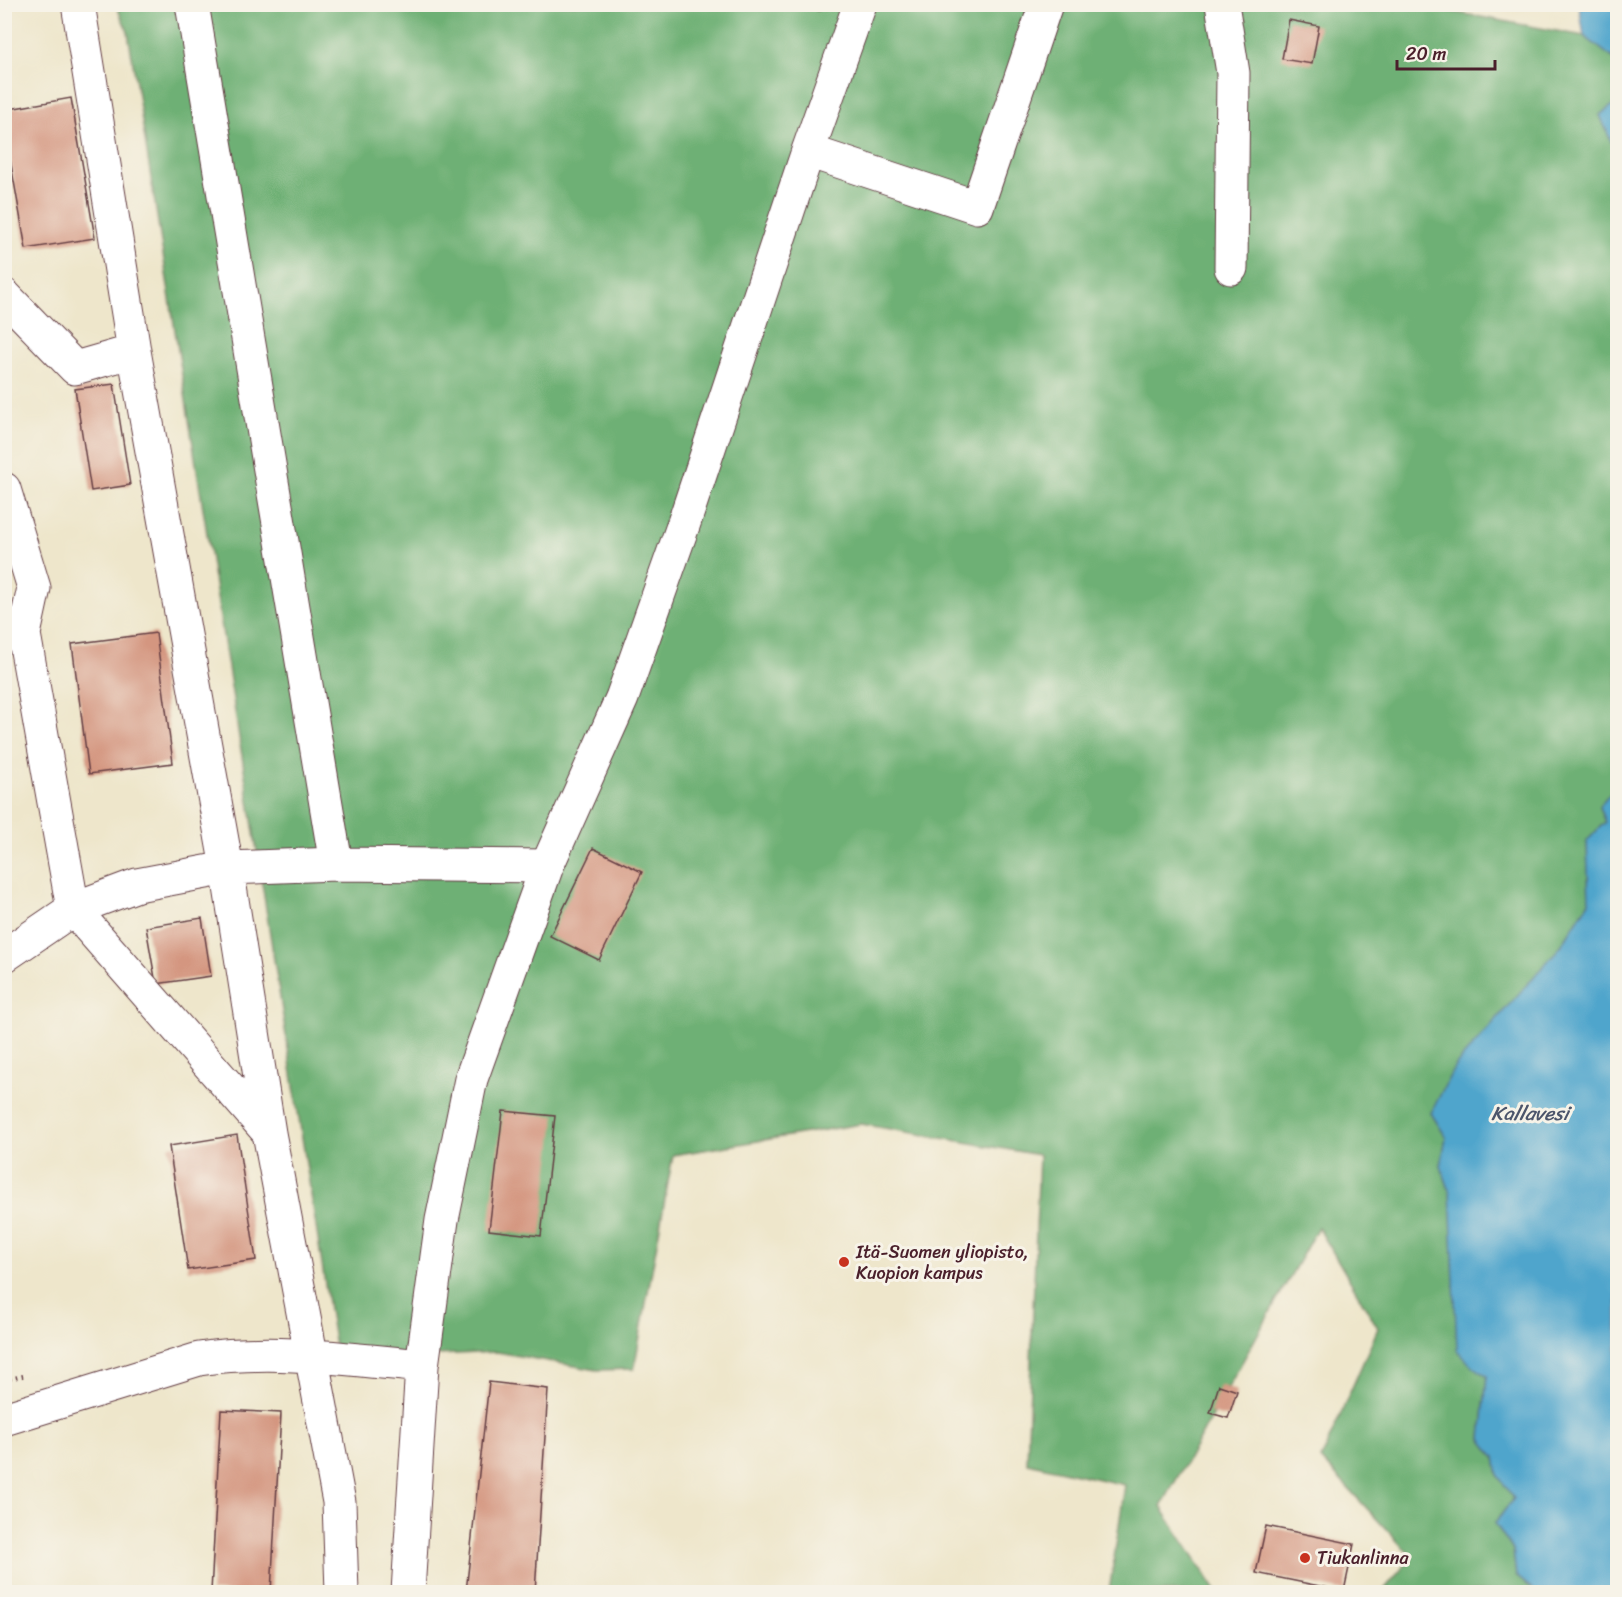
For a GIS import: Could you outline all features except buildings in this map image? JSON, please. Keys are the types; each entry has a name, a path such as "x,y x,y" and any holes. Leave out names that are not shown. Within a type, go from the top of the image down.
{"street":[{"path":"78,4 134,351 227,868 270,1133 339,1502 342,1593"},
{"path":"192,4 336,864"},
{"path":"408,1593 422,1366 442,1220 471,1079 547,866 622,698 684,523 808,151 860,4"},
{"path":"808,151 977,207 1046,4"},
{"path":"1222,4 1233,73 1231,268"},
{"path":"4,295 75,368 134,351"},
{"path":"4,489 34,588 24,634 73,909 270,1133"},
{"path":"4,956 73,909 137,885 227,868 336,864 547,866"},
{"path":"4,1419 199,1359 230,1355 294,1354 422,1366"}],"green space":[{"path":"1411,4 1584,36 1617,61 1617,102 1600,115 1618,156 1617,786 1599,807 1605,822 1587,841 1589,902 1561,946 1431,1113 1446,1137 1441,1166 1450,1192 1470,1364 1487,1376 1481,1439 1495,1457 1498,1476 1514,1498 1495,1523 1513,1550 1516,1576 1534,1592 1382,1592 1412,1557 1321,1459 1378,1328 1318,1227 1161,1507 1217,1592 1109,1592 1125,1485 1027,1463 1039,1155 861,1124 673,1155 634,1369 597,1370 497,1352 337,1360 128,32 116,5"}],"water":[{"path":"1579,5 1617,5 1617,61 1584,36"},
{"path":"1617,102 1617,156 1600,115"},
{"name":"Kallavesi","path":"1617,786 1617,1592 1534,1592 1516,1576 1513,1550 1495,1523 1514,1498 1498,1476 1495,1457 1481,1439 1487,1376 1470,1364 1457,1350 1450,1192 1441,1166 1446,1137 1431,1113 1455,1066 1561,946 1589,902 1587,841 1605,822 1599,807"}],"place":[{"name":"Itä-Suomen yliopisto, Kuopion kampus","path":"844,1262"},
{"name":"Tiukanlinna","path":"1305,1558"}]}
